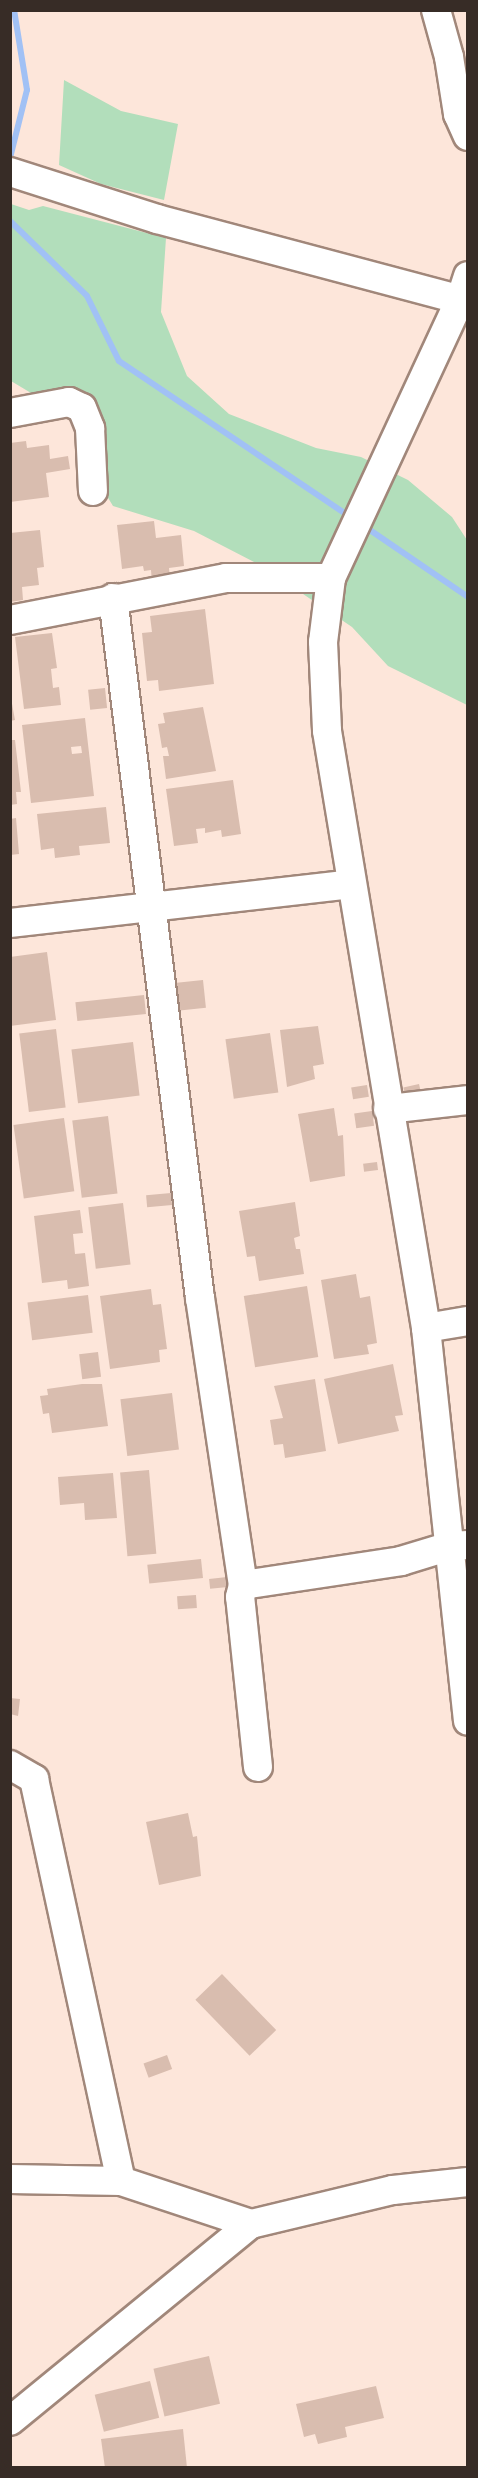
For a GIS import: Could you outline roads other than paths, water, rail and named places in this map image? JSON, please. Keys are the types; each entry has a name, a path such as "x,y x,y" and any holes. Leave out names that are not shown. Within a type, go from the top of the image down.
{"street":[{"path":"436,10 449,57 458,114 468,136"},
{"path":"10,172 157,219 465,293 332,578 323,642 327,731 426,1328 459,1546 468,1721"},
{"path":"10,413 69,402 82,408 90,428 93,491"},
{"path":"10,620 113,598 226,578 332,578"},
{"path":"113,598 149,906 200,1298 243,1585 240,1597 258,1767"},
{"path":"10,923 351,884"},
{"path":"388,1109 468,1100"},
{"path":"426,1328 468,1321"},
{"path":"243,1585 401,1561 459,1546"},
{"path":"10,1765 34,1779 121,2181"},
{"path":"10,2179 121,2181 251,2224"},
{"path":"10,2421 251,2224 393,2190 468,2182"}],"waterway":[{"path":"10,158 27,90 14,10"},
{"path":"10,221 87,296 119,361 350,517"},
{"path":"364,526 468,597"}]}
